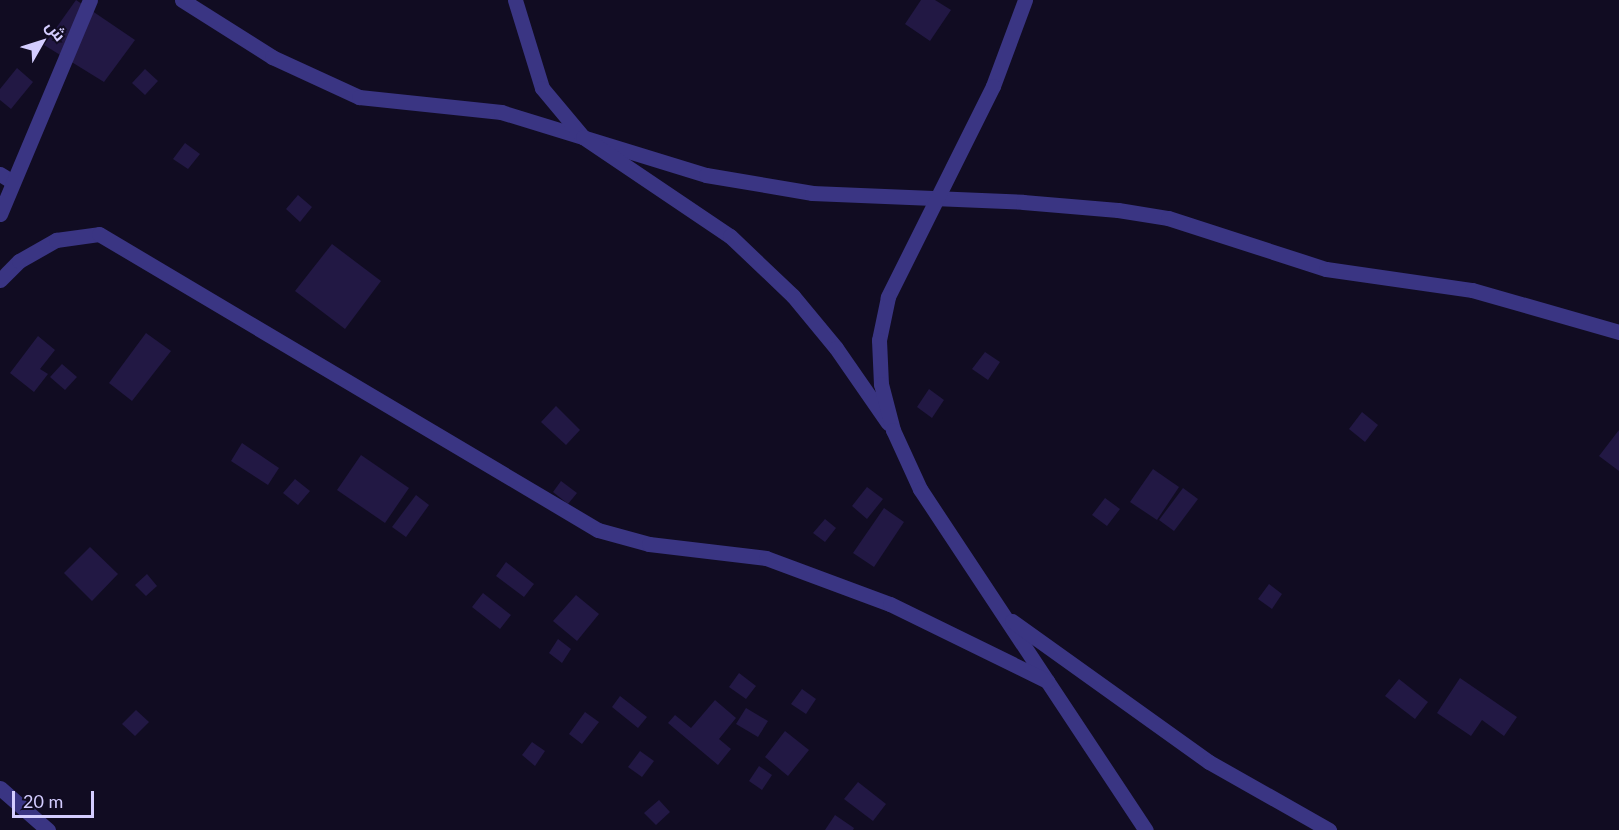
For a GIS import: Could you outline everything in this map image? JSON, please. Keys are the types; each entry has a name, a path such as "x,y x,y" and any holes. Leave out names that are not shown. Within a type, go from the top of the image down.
{"street":[{"path":"0,214 6,178 90,0"},
{"path":"182,0 272,57 359,97 501,112 717,177 812,193 1059,205 1168,218 1326,269 1472,290 1619,332"},
{"path":"515,0 542,88 583,137 730,236 793,296 836,348 893,430 920,489 1146,830"},
{"path":"893,430 882,384 879,340 888,297 993,86 1025,0"},
{"path":"0,280 19,261 56,240 99,234 598,530 649,544 766,558 890,604 1047,681"},
{"path":"1005,616 1209,762 1329,830"},
{"path":"0,788 48,830"}],"building":[{"path":"76,0 135,40 104,82 44,45"},
{"path":"921,0 935,0 951,10 930,41 905,24"},
{"path":"17,68 33,82 11,109 0,100 0,89"},
{"path":"145,69 158,81 145,95 132,83"},
{"path":"185,143 200,154 188,169 173,159"},
{"path":"298,195 312,207 300,222 286,209"},
{"path":"332,244 381,281 345,329 295,291"},
{"path":"146,333 171,351 132,401 109,383"},
{"path":"38,336 55,350 40,369 48,374 34,392 10,373"},
{"path":"985,352 1000,362 988,380 972,369"},
{"path":"62,364 77,377 65,390 50,377"},
{"path":"929,389 944,400 932,418 917,407"},
{"path":"556,406 580,430 566,445 541,422"},
{"path":"1362,412 1378,425 1365,442 1349,429"},
{"path":"1619,430 1619,471 1599,456"},
{"path":"242,443 279,468 268,485 231,461"},
{"path":"361,455 409,488 385,523 337,490"},
{"path":"1153,469 1179,487 1157,520 1130,502"},
{"path":"295,479 310,491 298,505 283,493"},
{"path":"561,481 577,493 568,504 553,492"},
{"path":"867,487 883,499 867,519 852,506"},
{"path":"1183,488 1198,499 1174,531 1159,520"},
{"path":"416,495 429,505 406,537 392,527"},
{"path":"1105,498 1120,509 1107,526 1092,515"},
{"path":"884,508 904,522 874,567 853,553"},
{"path":"825,519 836,528 825,542 813,533"},
{"path":"90,547 118,574 92,601 64,573"},
{"path":"506,562 534,584 524,597 496,576"},
{"path":"147,574 157,586 146,596 135,585"},
{"path":"1269,584 1282,594 1272,609 1258,599"},
{"path":"483,593 511,615 500,629 472,607"},
{"path":"576,595 599,614 577,641 553,621"},
{"path":"558,639 571,649 562,663 549,653"},
{"path":"739,673 756,686 746,699 729,687"},
{"path":"1460,678 1517,717 1504,736 1482,720 1471,736 1437,713"},
{"path":"1399,679 1428,702 1415,719 1385,696"},
{"path":"802,689 816,699 806,714 791,704"},
{"path":"620,696 647,717 638,728 612,707"},
{"path":"715,700 736,718 719,739 731,749 718,765 668,723 675,715 691,728"},
{"path":"746,708 768,721 758,737 736,724"},
{"path":"136,710 149,722 135,736 122,724"},
{"path":"585,712 599,722 582,744 569,734"},
{"path":"785,731 809,750 788,776 765,757"},
{"path":"532,742 545,751 535,766 522,755"},
{"path":"640,751 654,761 642,777 628,767"},
{"path":"759,766 772,775 762,790 749,781"},
{"path":"858,782 886,804 873,821 844,799"},
{"path":"659,800 670,812 656,825 644,813"},
{"path":"835,815 854,828 853,830 825,830"}]}
